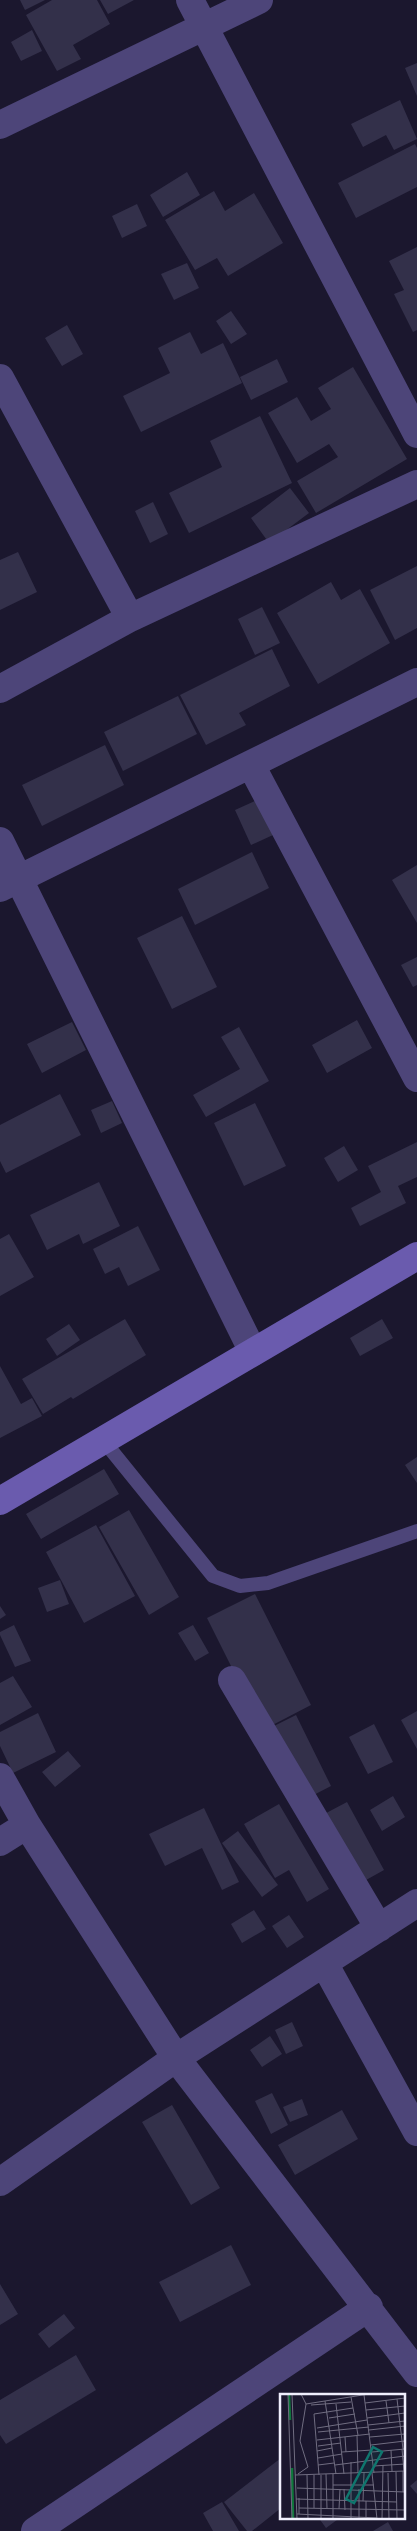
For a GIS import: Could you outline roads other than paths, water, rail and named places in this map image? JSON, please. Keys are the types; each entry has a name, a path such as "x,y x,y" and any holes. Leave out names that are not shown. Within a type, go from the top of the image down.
{"street":[{"path":"190,0 417,434"},
{"path":"0,125 260,0"},
{"path":"0,378 130,618"},
{"path":"0,689 130,618 417,484"},
{"path":"10,883 417,682"},
{"path":"251,765 417,1078"},
{"path":"0,841 10,883 252,1352"},
{"path":"0,1501 417,1256"},
{"path":"232,1680 379,1928"},
{"path":"0,1777 27,1825 176,2058 369,2307 417,2373"},
{"path":"0,1842 27,1825"},
{"path":"0,2182 176,2058 417,1903"},
{"path":"324,1963 414,2120"},
{"path":"35,2531 369,2307"}],"lane":[{"path":"103,1440 212,1576 240,1586 268,1583 417,1531"}]}
